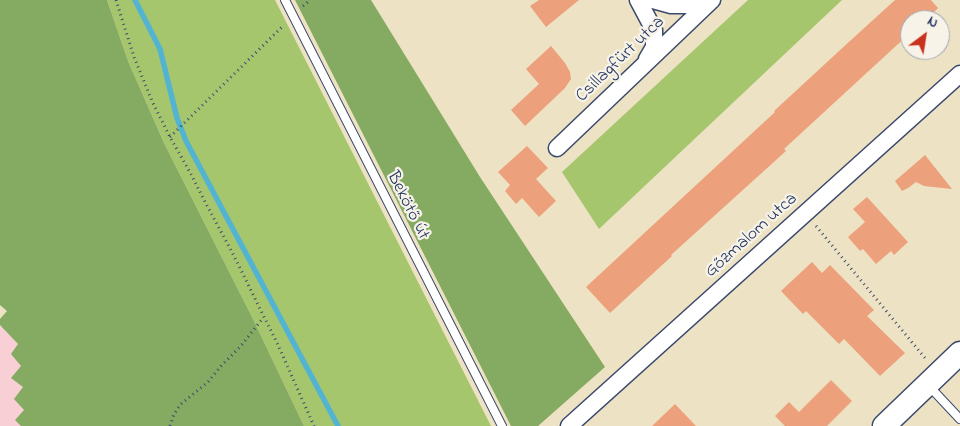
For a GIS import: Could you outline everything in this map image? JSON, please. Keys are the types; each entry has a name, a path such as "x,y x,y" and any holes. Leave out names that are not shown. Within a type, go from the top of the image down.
{"street":[{"path":"638,0 654,30 654,47 645,64"},
{"path":"653,0 671,5 688,5 703,0"},
{"name":"Csillagfürt utca","path":"557,148 712,0"},
{"name":"Gőzmalom utca","path":"569,426 960,74"},
{"path":"884,426 960,353"}],"lane":[{"name":"Bekötő út","path":"285,0 502,426"},
{"path":"927,385 959,418"}],"path":[{"path":"116,0 143,80 170,138 232,252 278,345 314,426"},
{"path":"170,138 186,120 293,16"},
{"path":"806,214 929,363"},
{"path":"170,426 174,414 182,404 208,382 263,318"}],"shaded area":[{"path":"0,325 18,344 24,410 15,420 21,426 0,426"}],"green space":[{"path":"0,0 107,0 128,61 164,143 254,321 304,426 21,426 15,420 24,410 14,399 23,387 11,378 21,366 11,354 18,344 0,325 0,319 7,311 0,305"},
{"path":"107,0 275,0 491,426 304,426 254,321 164,143 128,61"},
{"path":"295,0 371,0 480,177 605,367 538,426 511,426"},
{"path":"748,0 842,0 599,229 562,172"}],"building":[{"path":"539,0 579,0 546,27 530,6"},
{"path":"895,0 931,0 938,8 936,10 900,10 900,42 784,149 786,151 610,313 586,287"},
{"path":"551,46 565,63 570,72 571,79 565,88 525,126 511,110 539,84 526,69"},
{"path":"527,146 548,168 536,179 556,201 539,217 522,198 516,204 505,191 510,185 498,172"},
{"path":"925,155 952,189 924,186 916,182 902,191 895,181"},
{"path":"867,197 908,242 894,255 891,251 876,264 863,249 860,251 848,237 865,222 853,209"},
{"path":"812,262 822,273 830,265 874,310 867,316 905,353 880,376 844,339 839,344 806,311 803,314 781,291"},
{"path":"831,380 852,401 827,426 785,426 775,416 789,402 799,412"},
{"path":"675,404 696,426 652,426"}],"waterway":[{"path":"135,0 160,49 177,118 186,141 338,426"}]}
